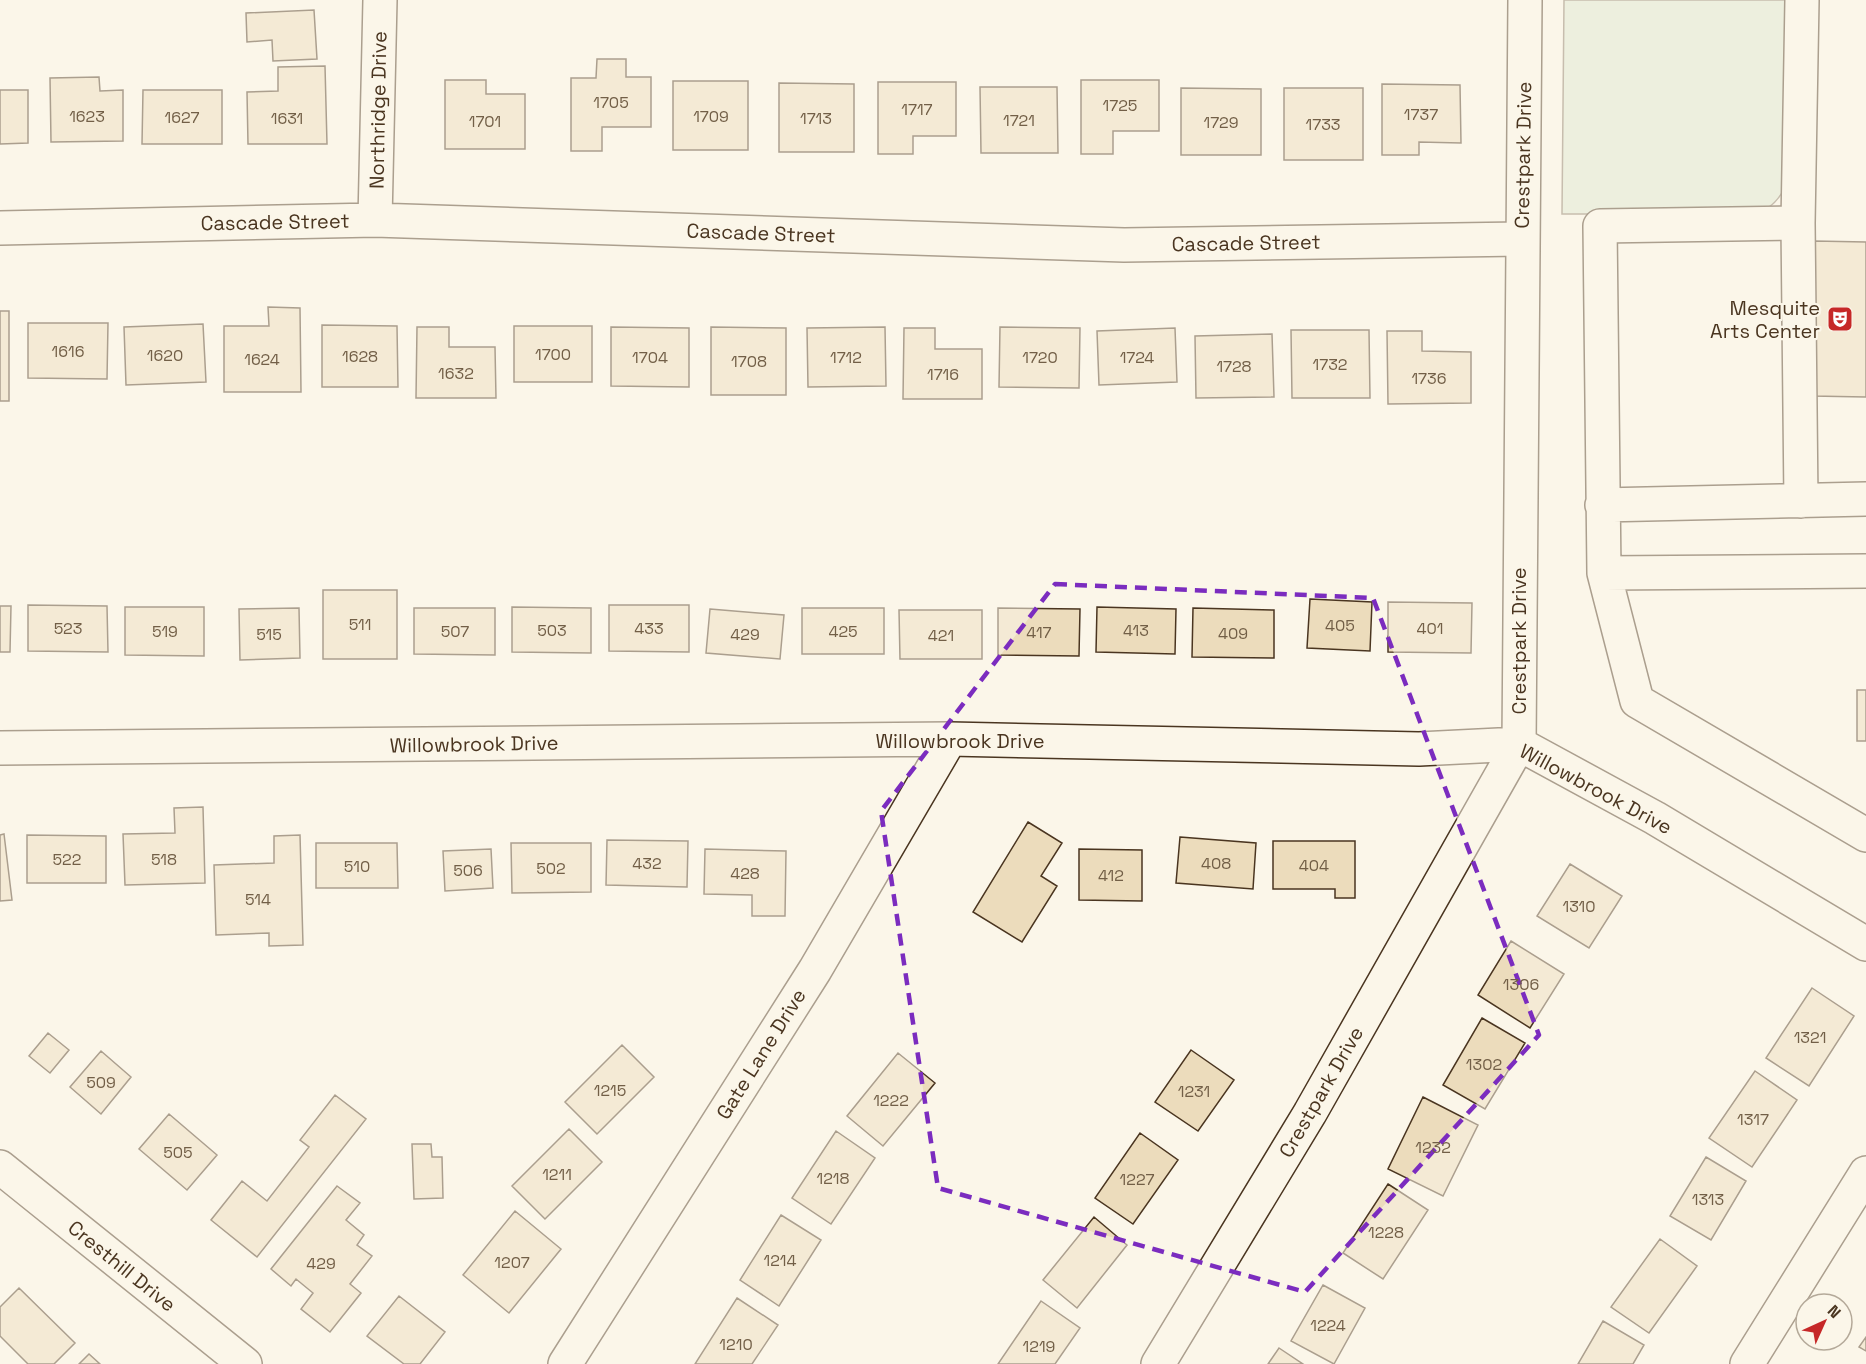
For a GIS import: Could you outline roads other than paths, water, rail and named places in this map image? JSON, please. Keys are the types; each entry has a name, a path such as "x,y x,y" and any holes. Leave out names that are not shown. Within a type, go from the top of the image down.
{"street":[{"name":"Northridge Drive","path":"375,220 380,0"},
{"name":"Crestpark Drive","path":"1158,1364 1310,1113 1519,744 1521,239 1525,0"},
{"path":"1801,501 1798,223 1802,0"},
{"name":"Cascade Street","path":"0,228 375,220 1124,245 1521,239"},
{"path":"1798,223 1600,226 1604,573 1636,701 1866,835"},
{"path":"1602,505 1866,499"},
{"path":"1604,573 1866,571"},
{"name":"Willowbrook Drive","path":"0,748 950,739 1419,749 1519,744 1655,818 1866,944"},
{"name":"Gate Lane Drive","path":"565,1364 815,970 950,739"},
{"name":"Cresthill Drive","path":"0,1167 245,1364"},
{"path":"1747,1364 1866,1173"}],"place":[{"name":"Mesquite Arts Center","path":"1840,319"}]}
